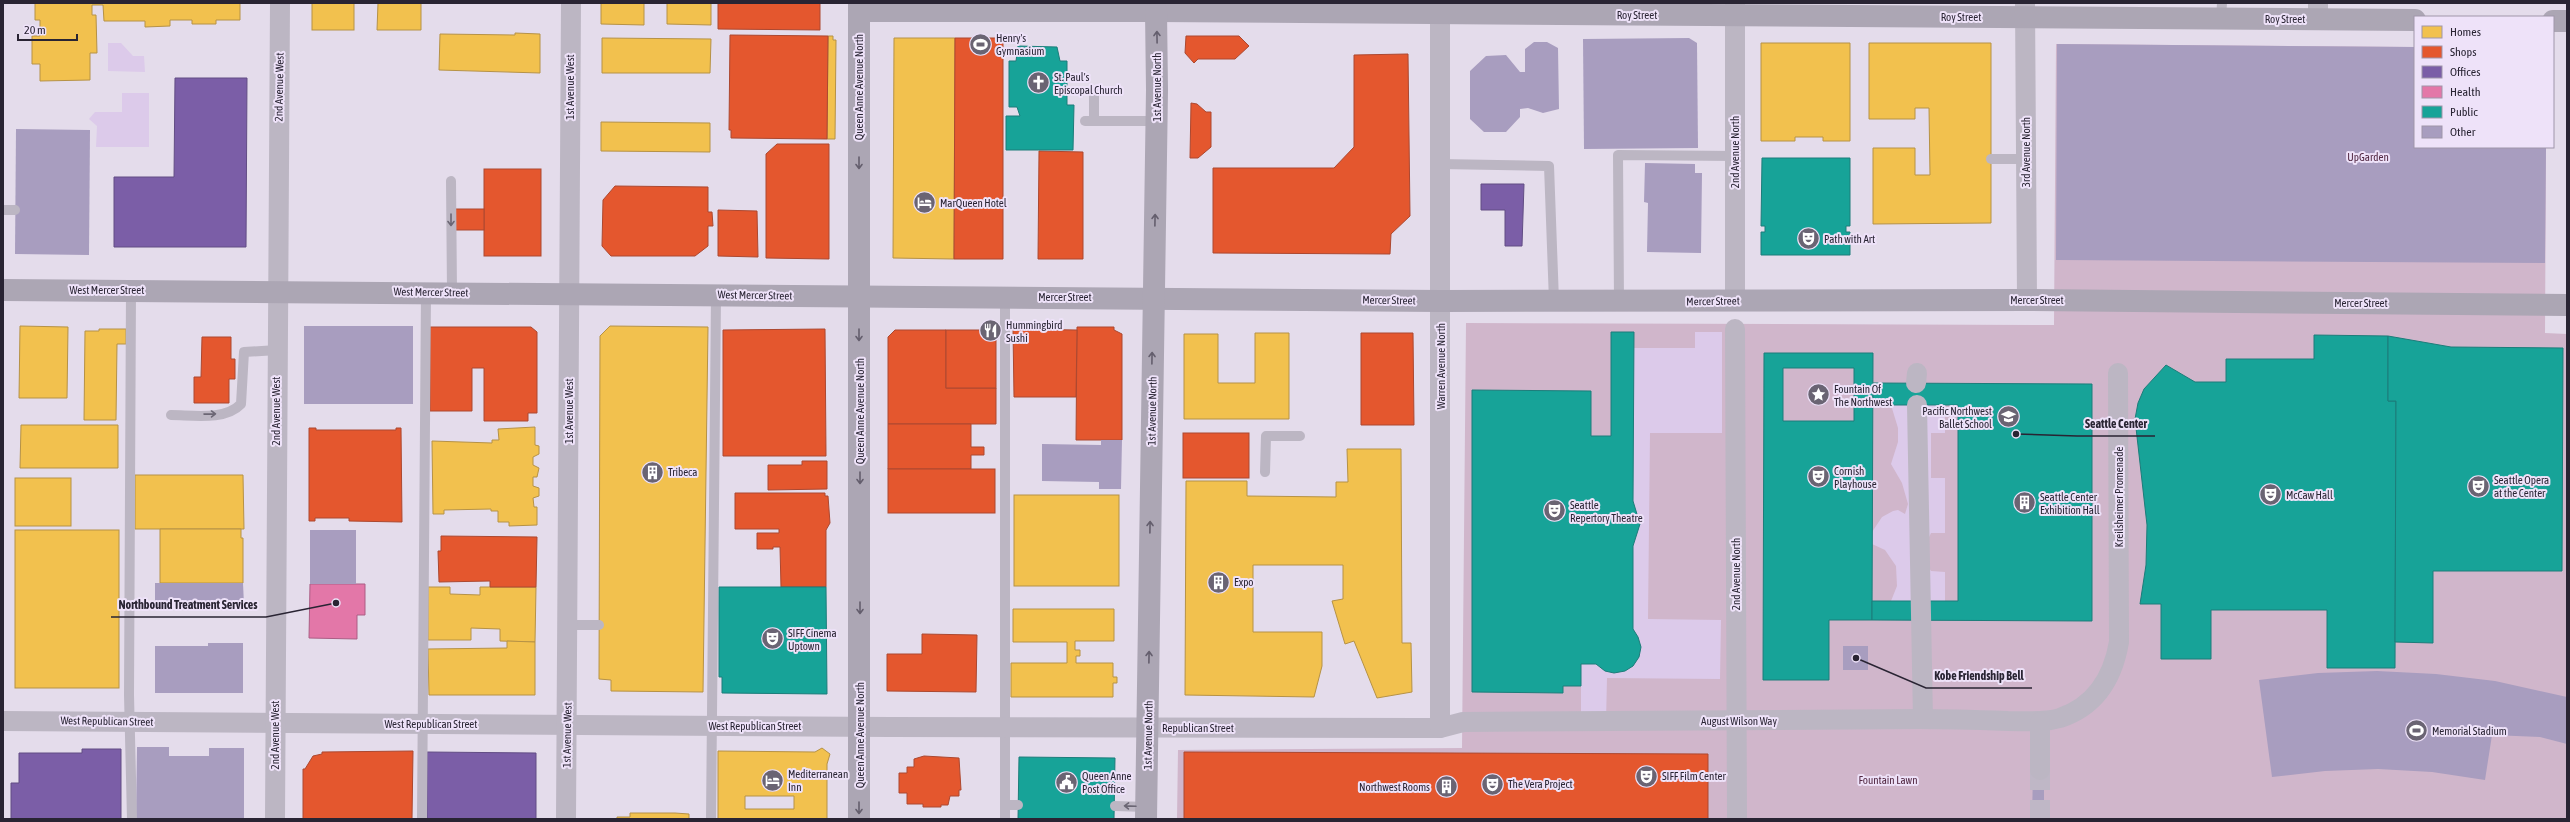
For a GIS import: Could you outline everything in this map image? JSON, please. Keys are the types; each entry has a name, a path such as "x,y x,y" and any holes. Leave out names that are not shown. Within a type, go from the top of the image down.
{"main road":[{"name":"Roy Street","path":"859,7 2318,11 2414,20"},
{"name":"Queen Anne Avenue North","path":"859,7 859,819"},
{"name":"1st Avenue North","path":"1146,813 1153,297 1157,121 1156,7"},
{"path":"2554,21 2567,21"},
{"name":"West Mercer Street","path":"3,290 859,296"},
{"name":"Mercer Street","path":"859,296 1153,297 1619,302 1735,300 2027,300 2567,304"}],"street":[{"name":"2nd Avenue West","path":"275,819 274,723 280,3"},
{"name":"1st Avenue West","path":"566,819 571,3"},
{"name":"Warren Avenue North","path":"1440,8 1440,728"},
{"name":"2nd Avenue North","path":"1735,9 1735,300"},
{"name":"3rd Avenue North","path":"2025,10 2027,300"},
{"name":"2nd Avenue North","path":"1735,329 1737,819"},
{"name":"Kreilsheimer Promenade","path":"2040,722 2060,718 2079,710 2095,697 2103,686 2116,662 2119,621 2118,373"},
{"path":"1917,405 1923,719"},
{"name":"August Wilson Way","path":"1440,728 1464,722 1736,722 1923,719 2040,722"},
{"name":"West Republican Street","path":"3,720 860,727"},
{"path":"2040,722 2040,770"},
{"name":"Republican Street","path":"860,727 1440,728"}],"lane":[{"path":"1094,91 1090,121 1157,121"},
{"path":"1619,302 1618,155 1735,156"},
{"path":"1991,160 2026,159"},
{"path":"1440,164 1549,166 1554,301"},
{"path":"451,181 452,292"},
{"path":"3,210 15,210"},
{"path":"131,290 129,722 132,819"},
{"path":"422,819 426,292"},
{"path":"711,819 716,295"},
{"path":"1005,819 1006,297"},
{"path":"171,415 217,414 238,408 241,404 244,352 277,350"},
{"path":"1265,472 1266,436 1300,436"},
{"path":"568,625 599,625"},
{"path":"1006,805 1018,805"},
{"path":"1115,806 1146,813"}],"green space":[{"path":"2056,44 2414,47 2414,148 2546,148 2545,333 2567,334 2567,819 1177,819 1178,750 1462,748 1466,323 2054,325"}],"shaded area":[{"path":"108,43 121,43 133,56 144,56 145,72 108,71"},
{"path":"122,93 149,93 149,147 96,147 97,126 89,119 95,112 122,112"},
{"path":"1695,332 1722,332 1722,433 1650,433 1648,619 1721,620 1720,679 1607,678 1606,722 1581,722 1581,664 1596,664 1605,671 1614,673 1625,671 1633,666 1639,657 1641,647 1638,637 1633,629 1633,546 1640,524 1633,501 1634,348 1695,348"},
{"path":"1891,405 1945,405 1945,433 1931,433 1931,478 1945,478 1945,533 1931,533 1921,554 1931,571 1945,572 1945,601 1891,601 1897,586 1896,566 1885,550 1872,544 1872,532 1882,517 1898,510 1905,514 1908,504 1902,483 1891,464 1898,442 1898,428"}],"building: Homes":[{"path":"35,3 240,3 240,20 216,20 216,24 192,24 192,20 170,20 170,26 145,27 145,21 104,21 103,5 92,5 92,15 96,15 97,53 90,53 90,80 40,81 40,64 32,64 32,36 40,36 40,20 35,20"},
{"path":"312,3 354,3 354,30 312,30"},
{"path":"378,3 421,3 421,30 377,30"},
{"path":"601,3 644,3 644,25 601,24"},
{"path":"667,3 711,3 711,25 667,24"},
{"path":"515,33 540,34 540,73 439,70 440,34 515,35"},
{"path":"828,36 833,36 833,40 836,40 835,139 827,139"},
{"path":"602,38 711,39 710,73 602,73"},
{"name":"MarQueen Hotel","path":"894,38 955,38 954,259 893,258"},
{"path":"1761,43 1850,43 1850,141 1823,141 1823,137 1795,137 1795,141 1761,141"},
{"path":"1869,43 1991,43 1991,223 1873,224 1873,148 1915,148 1915,175 1930,175 1929,108 1915,108 1915,119 1869,119"},
{"path":"601,122 710,123 710,152 601,151"},
{"path":"20,326 68,327 67,398 19,398"},
{"name":"Tribeca","path":"610,326 708,327 703,692 611,691 611,680 599,679 600,336"},
{"path":"99,329 126,329 126,344 117,344 116,420 84,420 85,331 99,331"},
{"path":"1255,333 1289,333 1289,419 1184,419 1184,334 1218,334 1218,383 1255,383"},
{"path":"21,425 118,425 118,468 20,468"},
{"path":"535,427 535,445 539,446 539,454 533,457 533,465 539,468 537,477 533,477 533,486 539,488 539,496 533,498 534,507 537,507 537,525 509,526 509,522 498,522 498,511 491,511 491,509 444,510 444,514 433,514 432,441 492,443 492,440 499,440 498,429"},
{"name":"Expo","path":"1347,449 1401,449 1402,643 1411,643 1412,692 1377,698 1354,641 1345,644 1332,601 1343,599 1343,565 1253,565 1253,632 1322,632 1322,666 1314,697 1185,695 1186,481 1247,481 1247,496 1336,497 1336,482 1348,482"},
{"path":"135,475 243,475 244,529 135,529"},
{"path":"15,478 71,478 71,526 15,526"},
{"path":"1014,495 1119,495 1119,586 1014,586"},
{"path":"160,529 241,529 241,538 243,538 243,583 160,583"},
{"path":"15,530 119,530 119,688 15,688"},
{"path":"428,587 450,587 450,594 480,595 480,587 536,587 535,642 500,641 500,629 471,628 471,640 428,640"},
{"path":"1013,609 1114,609 1114,641 1075,641 1075,650 1080,650 1080,656 1076,656 1076,663 1113,663 1113,677 1117,677 1117,683 1113,683 1113,697 1011,697 1011,663 1067,663 1067,642 1013,642"},
{"path":"507,641 535,642 535,695 429,695 428,649 507,648"},
{"name":"Mediterranean Inn","path":"822,748 830,754 827,764 827,819 718,819 718,751 815,752","holes":["745,796 794,796 794,809 745,809"]},
{"path":"630,813 689,814 689,819 617,819 617,817 630,817"}],"building: Shops":[{"path":"718,3 820,3 820,30 718,29"},
{"path":"730,35 828,36 827,139 731,138 731,130 729,130"},
{"path":"1186,36 1239,36 1249,46 1235,59 1198,59 1194,63 1185,53"},
{"path":"955,38 1003,38 1003,259 954,259"},
{"path":"1408,54 1410,216 1391,234 1390,254 1213,253 1213,168 1334,168 1354,147 1354,55"},
{"path":"1191,103 1197,104 1206,112 1211,112 1211,147 1198,158 1190,158"},
{"path":"777,144 829,144 829,259 766,258 766,154"},
{"path":"1039,151 1083,152 1083,259 1038,259"},
{"path":"484,169 541,169 541,256 484,256"},
{"path":"615,186 708,187 708,212 712,212 713,226 708,226 708,246 695,256 611,256 602,246 603,200"},
{"path":"455,209 484,209 484,230 455,230"},
{"path":"718,210 757,211 758,257 718,256"},
{"path":"430,327 531,327 537,332 537,413 528,413 528,421 484,421 484,368 472,368 472,411 430,411"},
{"path":"1077,327 1114,327 1114,330 1122,334 1122,440 1076,440"},
{"path":"825,329 826,456 723,456 723,330"},
{"path":"1013,329 1077,330 1076,397 1014,397"},
{"path":"895,330 946,330 946,388 996,388 996,424 888,424 888,337"},
{"path":"946,330 996,330 996,388 946,388"},
{"path":"1361,333 1413,333 1414,425 1361,425"},
{"path":"202,337 231,337 231,359 235,359 235,379 229,379 229,403 194,403 194,377 201,377"},
{"path":"888,424 971,424 971,447 984,447 984,455 971,455 971,469 888,469"},
{"path":"309,428 316,428 316,430 396,430 396,428 401,428 402,522 349,521 349,518 315,518 315,521 309,521"},
{"path":"1183,433 1249,433 1249,478 1183,478"},
{"path":"802,461 827,461 827,489 768,490 768,465 802,465"},
{"path":"888,469 995,469 995,513 888,513"},
{"path":"735,493 825,493 825,496 828,496 830,523 826,530 826,587 781,587 780,547 773,547 773,549 757,549 757,533 779,533 779,529 735,529"},
{"path":"441,536 537,537 536,587 490,587 490,581 439,582 438,551 441,551"},
{"path":"922,634 977,635 976,692 887,691 887,654 922,654"},
{"path":"413,751 412,819 303,819 303,769 305,769 313,756 322,754 322,752"},
{"name":"Northwest Rooms","path":"1184,752 1708,754 1708,819 1184,819"},
{"path":"924,756 959,758 961,790 959,790 959,796 950,796 948,805 941,805 941,807 923,807 923,804 907,804 907,793 899,793 899,773 907,773 907,767 914,767 914,759"}],"building: Offices":[{"path":"175,78 247,78 246,247 114,247 114,177 174,177"},
{"path":"1481,184 1524,184 1522,246 1505,246 1505,210 1481,210"},
{"path":"82,749 121,749 121,819 11,819 11,783 19,783 19,753 82,753"},
{"path":"427,752 536,753 536,819 427,819"}],"building: Health":[{"path":"310,584 365,584 365,615 357,615 357,639 309,638"}],"building: Public":[{"name":"St. Paul's Episcopal Church","path":"1018,46 1057,47 1060,61 1067,61 1067,105 1074,105 1073,150 1006,150 1006,116 1020,116 1017,107 1009,107 1009,61 1016,61"},
{"path":"1762,158 1850,158 1850,226 1846,226 1846,232 1850,232 1850,255 1761,255 1761,232 1765,232 1765,226 1761,226"},
{"name":"Seattle Repertory Theatre","path":"1611,332 1634,332 1633,501 1640,524 1633,546 1633,629 1638,637 1641,647 1639,657 1633,666 1625,671 1614,673 1605,671 1596,664 1581,664 1581,686 1563,686 1563,693 1472,692 1472,390 1591,391 1591,436 1611,436"},
{"name":"McCaw Hall","path":"2314,335 2388,336 2388,401 2396,401 2395,668 2327,668 2327,610 2211,610 2211,659 2161,659 2161,604 2140,604 2146,565 2147,525 2135,419 2138,403 2144,389 2166,365 2195,382 2226,382 2226,359 2314,359"},
{"name":"Seattle Opera at the Center","path":"2388,336 2451,347 2563,348 2562,571 2433,571 2433,643 2395,642 2396,401 2388,401"},
{"name":"Cornish Playhouse","path":"1764,353 1873,353 1872,620 1829,620 1829,680 1763,680","holes":["1783,368 1854,368 1854,421 1783,421"]},
{"name":"Seattle Center Exhibition Hall","path":"1873,383 2092,384 2092,621 1872,620 1872,601 1958,601 1958,405 1873,405"},
{"name":"SIFF Cinema Uptown","path":"719,587 826,587 827,694 722,693 722,677 719,677"},
{"name":"Queen Anne Post Office","path":"1019,757 1115,758 1114,819 1018,819"}],"building: Other":[{"path":"1689,38 1697,43 1698,148 1584,149 1583,39"},
{"path":"1534,42 1547,42 1558,48 1559,109 1543,113 1528,108 1520,109 1520,117 1506,132 1484,132 1470,119 1470,71 1486,56 1506,55 1520,72 1525,72 1525,49"},
{"path":"2057,44 2414,47 2414,148 2546,148 2545,263 2056,260"},
{"path":"16,129 90,130 89,255 15,254"},
{"path":"1645,163 1695,164 1695,173 1702,173 1701,253 1647,252 1648,203 1644,202"},
{"path":"304,326 413,326 413,404 304,404"},
{"path":"1101,440 1122,440 1121,489 1099,489 1099,482 1042,481 1042,444 1101,445"},
{"path":"310,530 356,530 356,584 310,584"},
{"path":"155,583 243,583 244,605 155,605"},
{"path":"208,643 243,643 243,693 155,693 155,646 208,646"},
{"path":"1843,646 1868,646 1868,670 1843,670"},
{"path":"2377,671 2436,674 2495,681 2567,697 2567,744 2540,737 2492,735 2485,780 2432,772 2378,769 2325,771 2272,777 2259,680 2318,673"},
{"path":"137,747 169,747 169,756 209,756 209,748 244,748 244,819 136,819"},
{"path":"2033,770 2044,770 2044,819 2032,819"}],"tunnel":[{"path":"2040,770 2040,819"}],"place":[{"name":"Henry's Gymnasium","path":"981,44"},
{"name":"St. Paul's Episcopal Church","path":"1038,83"},
{"name":"MarQueen Hotel","path":"924,203"},
{"name":"Path with Art","path":"1808,239"},
{"name":"Hummingbird Sushi","path":"990,331"},
{"name":"Fountain Of The Northwest","path":"1818,395"},
{"name":"Pacific Northwest Ballet School","path":"2008,417"},
{"name":"Seattle Center","path":"2016,434"},
{"name":"Tribeca","path":"652,472"},
{"name":"Cornish Playhouse","path":"1818,477"},
{"name":"Seattle Opera at the Center","path":"2479,486"},
{"name":"McCaw Hall","path":"2270,495"},
{"name":"Seattle Center Exhibition Hall","path":"2025,503"},
{"name":"Seattle Repertory Theatre","path":"1554,511"},
{"name":"Expo","path":"1219,582"},
{"name":"Northbound Treatment Services","path":"336,603"},
{"name":"SIFF Cinema Uptown","path":"773,639"},
{"name":"Kobe Friendship Bell","path":"1856,658"},
{"name":"Memorial Stadium","path":"2416,731"},
{"name":"SIFF Film Center","path":"1646,776"},
{"name":"Mediterranean Inn","path":"772,780"},
{"name":"Queen Anne Post Office","path":"1067,782"},
{"name":"The Vera Project","path":"1493,784"},
{"name":"Northwest Rooms","path":"1446,787"}],"park label":[{"name":"UpGarden","path":"2368,157"},
{"name":"Fountain Lawn","path":"1888,780"}]}
